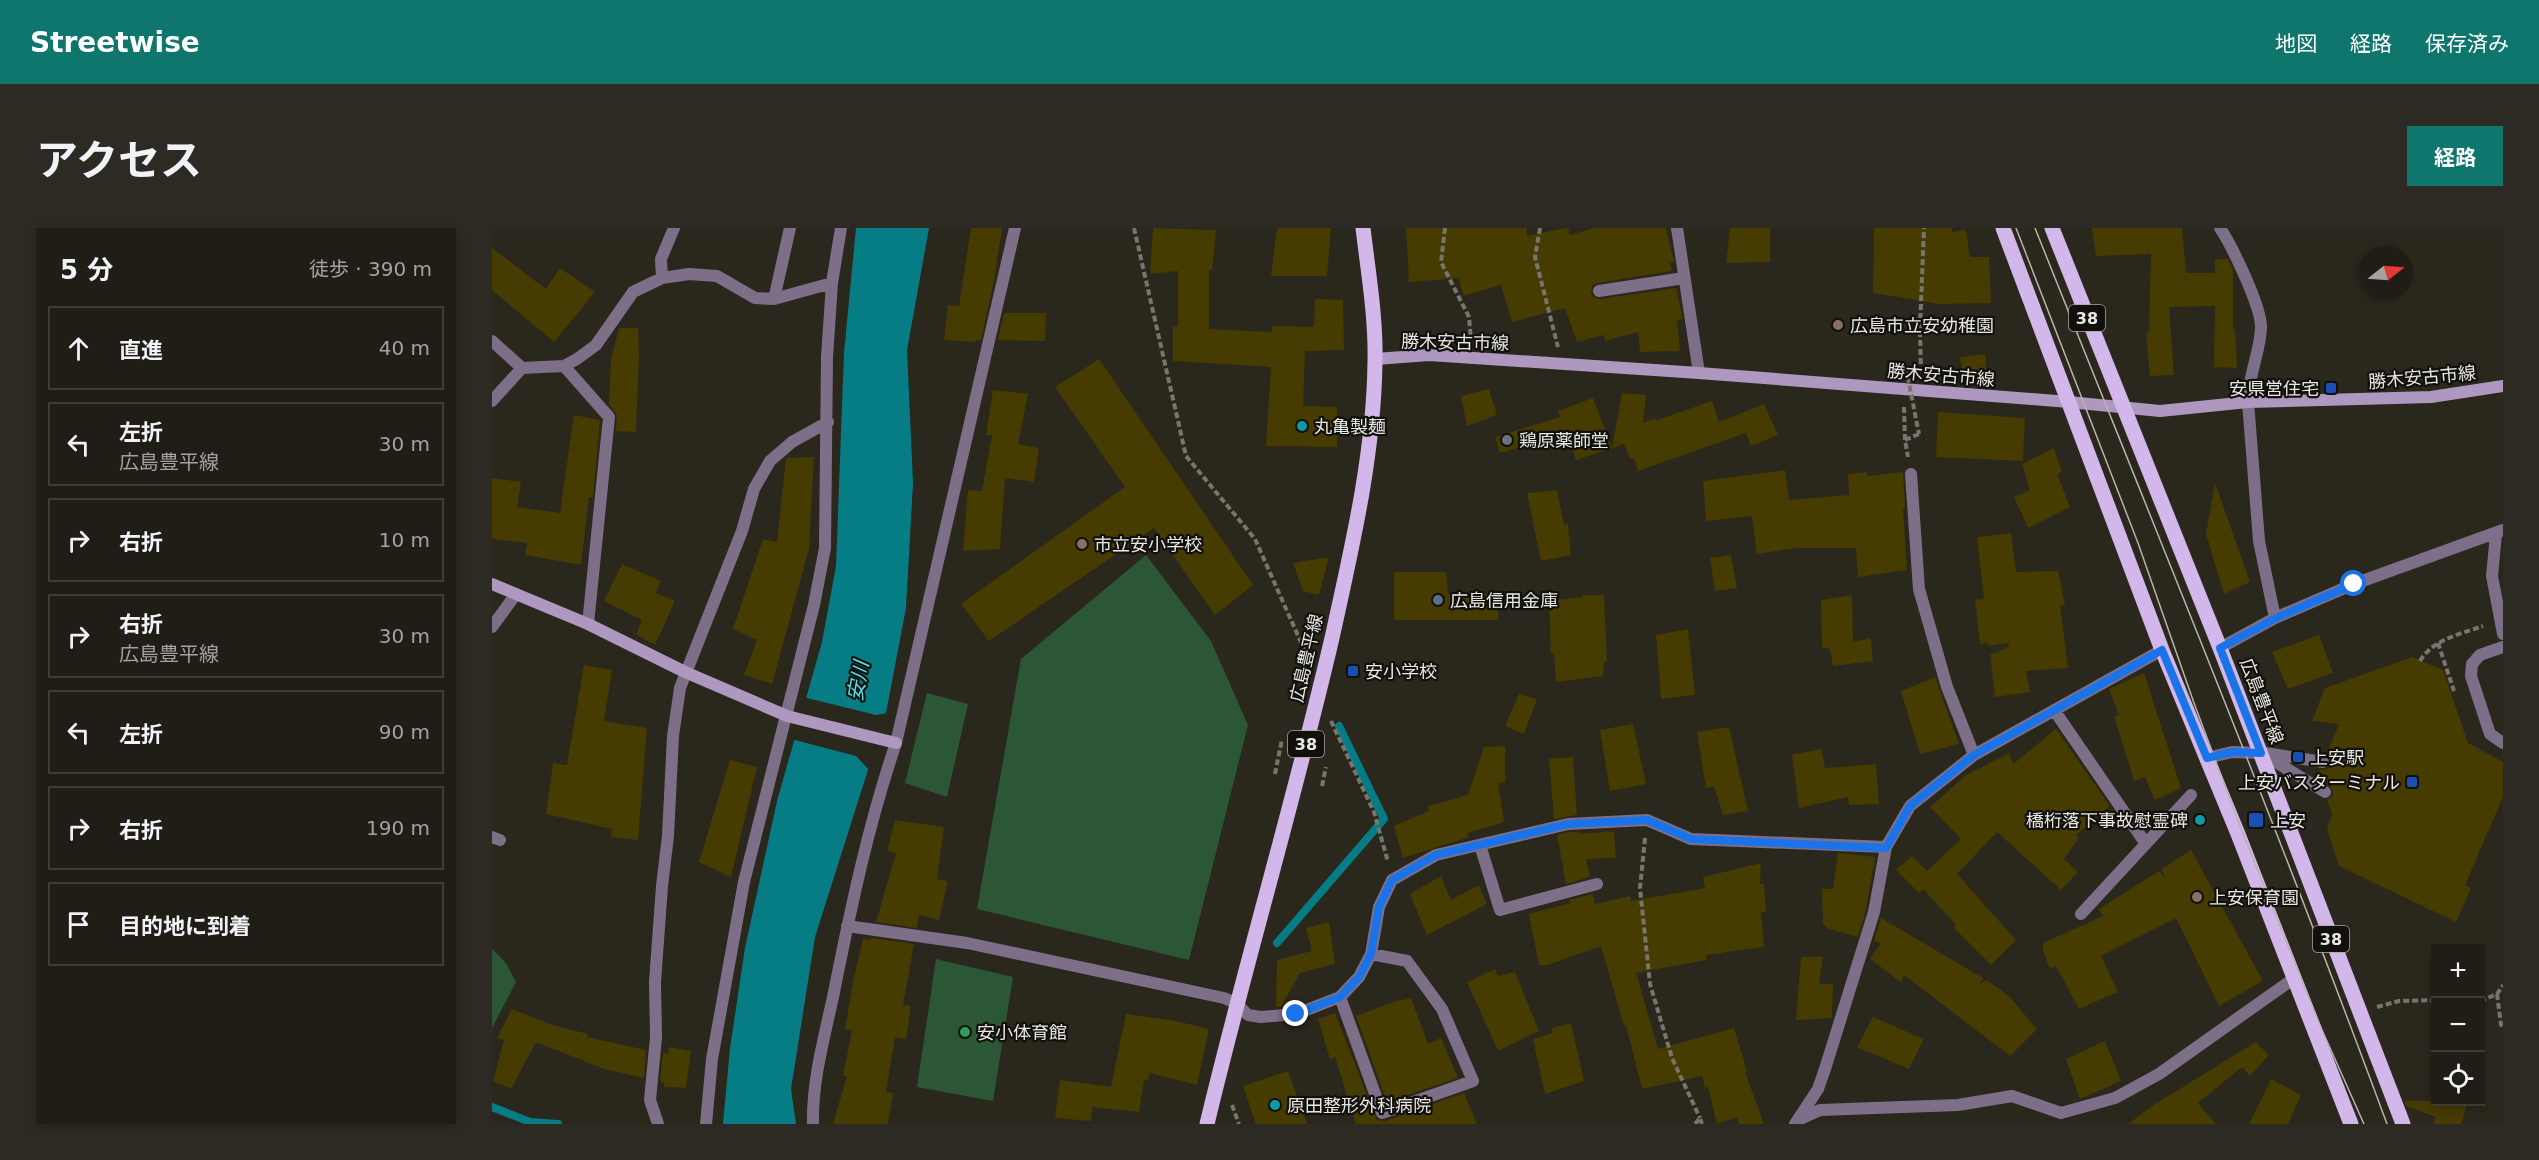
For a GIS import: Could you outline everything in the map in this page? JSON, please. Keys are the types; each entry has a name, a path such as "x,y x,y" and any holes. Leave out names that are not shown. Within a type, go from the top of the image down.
{"main road":[{"name":"広島豊平線","path":"1207,1124 1236,1003 1322,681 1359,516 1376,359 1363,228"},
{"name":"38","path":"2003,228 2162,650 2351,1124"},
{"name":"広島豊平線","path":"2052,228 2220,648 2403,1124"},
{"name":"勝木安古市線","path":"1376,359 1429,355 1699,373 2160,411 2248,402 2431,397 2503,386"},
{"path":"492,584 588,624 685,672 787,716 896,743"}],"street":[{"path":"662,278 661,259 674,228"},
{"path":"774,299 790,228"},
{"path":"706,1124 711,1059 744,882 814,605 825,549 827,357 832,282 841,228"},
{"path":"813,1124 816,1080 847,926 884,776 896,743 1015,228"},
{"path":"1677,228 1699,373"},
{"path":"2220,228 2245,275 2261,326 2248,388 2248,402 2259,541 2276,618"},
{"path":"492,341 522,368 564,366 596,345 633,292 662,278 689,274 717,276 755,298 774,299 832,282"},
{"path":"1599,291 1684,278"},
{"path":"564,366 609,417 588,624"},
{"path":"492,401 522,368"},
{"path":"658,1124 650,1100 656,1037 656,982 662,886 668,836 673,736 680,688 742,531 754,489 759,480 770,461 784,448 828,422"},
{"path":"1911,474 1919,589 1947,687 1974,755"},
{"path":"2220,648 2276,618 2354,584 2500,532 2492,576 2503,634"},
{"path":"492,627 516,594"},
{"path":"2503,647 2480,655 2472,664 2471,676 2490,734 2503,742"},
{"path":"1796,1122 1818,1089 1874,912 1886,848 1910,806 1974,755 2162,650"},
{"path":"2054,710 2146,844"},
{"path":"2207,758 2232,752 2261,753 2323,762"},
{"path":"2261,753 2325,792"},
{"path":"2081,914 2191,795"},
{"path":"847,926 967,943 1224,998 1236,1003 1248,1015 1261,1017 1296,1014 1340,997 1359,977 1371,954 1379,907 1392,880 1436,855 1568,824 1647,820 1691,839 1886,848"},
{"path":"1480,845 1500,910 1597,884"},
{"path":"1340,997 1382,1113 1473,1081 1442,1009 1407,961 1371,954"},
{"path":"1796,1122 1820,1110 1958,1105 2012,1096 2061,1113 2115,1098 2159,1074 2293,979"}],"path":[{"path":"1134,228 1186,456 1255,539 1311,665"},
{"path":"1446,228 1441,262 1469,317 1472,343"},
{"path":"1540,228 1535,257 1558,349"},
{"path":"1921,377 1920,329 1924,228"},
{"path":"1905,440 1919,434 1906,368"},
{"path":"1904,407 1905,440 1911,474"},
{"path":"2420,661 2426,650 2438,643 2500,619"},
{"path":"2438,643 2457,699"},
{"path":"1327,713 1374,812 1392,880"},
{"path":"1275,774 1282,738"},
{"path":"1322,786 1326,767"},
{"path":"1647,820 1640,888 1650,984 1672,1058 1702,1124"},
{"path":"2485,999 2497,994 2503,985"},
{"path":"2497,994 2503,1026"},
{"path":"2359,1012 2399,1001 2431,1000"},
{"path":"1695,1124 1700,1118"}],"green space":[{"path":"1146,555 1211,641 1248,725 1189,960 977,909 1021,659"},
{"path":"927,693 968,704 947,797 905,783"},
{"path":"492,949 506,963 516,982 492,1028"},
{"name":"安小体育館","path":"936,959 1013,977 993,1101 917,1087"}],"water":[{"name":"安川","path":"856,228 929,228 907,350 913,483 906,608 886,713 815,937 791,1089 796,1124 723,1124 730,1048 745,948 777,801 822,642 836,566 844,353"}],"pier":[{"path":"803,697 876,715 888,713 870,771 856,756 791,739"}],"building":[{"path":"971,228 1002,228 994,281 981,340 975,340 975,342 944,340 948,305 959,306"},
{"path":"1153,228 1216,230 1212,270 1209,270 1209,329 1272,332 1273,326 1314,327 1315,299 1343,300 1344,350 1305,351 1303,406 1337,407 1337,447 1266,446 1271,367 1173,361 1173,326 1178,327 1178,271 1150,274"},
{"path":"1277,228 1331,228 1327,276 1271,276"},
{"path":"1406,228 1527,228 1527,236 1565,228 1568,228 1570,235 1594,228 1666,228 1674,262 1670,263 1672,271 1598,283 1593,285 1591,292 1593,297 1600,299 1676,288 1683,319 1677,320 1680,351 1640,352 1638,332 1605,341 1604,335 1577,342 1565,308 1512,322 1501,285 1463,296 1459,278 1409,282"},
{"path":"1730,228 1770,228 1770,262 1726,263"},
{"path":"1874,228 1952,228 1952,232 1966,230 1970,257 1989,257 1991,303 1940,304 1873,293"},
{"path":"2092,228 2182,228 2186,273 2215,273 2215,259 2228,259 2233,270 2233,329 2235,329 2237,368 2214,367 2215,306 2169,307 2174,375 2150,376 2146,333 2149,333 2151,254 2096,256"},
{"path":"492,248 546,289 560,268 595,292 554,342 492,290"},
{"path":"1004,313 1046,313 1045,341 998,340"},
{"path":"619,328 638,328 636,432 616,431 617,415 609,404 611,359"},
{"path":"1985,354 1987,376 1963,375 1960,357"},
{"path":"1099,359 1253,585 1215,615 1154,528 989,641 961,604 1125,487 1055,387"},
{"path":"1489,389 1497,415 1467,426 1461,396"},
{"path":"993,390 1028,394 1018,444 1039,448 1034,482 1005,478 1000,549 963,551 968,490 982,491 992,435 986,435"},
{"path":"1622,393 1646,395 1643,423 1712,401 1719,422 1764,404 1778,435 1751,446 1746,433 1638,471 1634,458 1630,459 1624,444 1612,448"},
{"path":"1593,398 1612,448 1576,460 1567,435 1500,453 1495,437 1560,417 1558,411"},
{"path":"1938,412 2025,418 2023,461 1936,457"},
{"path":"574,415 600,420 593,497 589,497 581,565 525,555 527,543 492,539 492,478 521,482 517,507 560,513"},
{"path":"2054,448 2062,472 2057,474 2070,507 2028,528 2014,497 2030,490 2022,464"},
{"path":"814,457 809,549 772,684 744,675 757,640 733,629 763,539 777,542 786,458"},
{"path":"1785,470 1789,500 1849,495 1848,474 1867,472 1867,476 1903,472 1907,570 1858,577 1856,548 1797,548 1757,554 1752,516 1706,521 1703,481"},
{"path":"2215,483 2250,582 2224,594 2206,534"},
{"path":"1557,490 1564,525 1568,524 1571,555 1541,561 1527,493"},
{"path":"2011,533 2016,572 2058,571 2065,605 2060,605 2068,668 2026,671 2030,692 1995,697 1990,655 2009,647 2008,643 1989,646 1988,643 1980,644 1975,600 1984,599 1977,537"},
{"path":"1731,555 1737,588 1715,591 1710,558"},
{"path":"1329,557 1319,595 1303,591 1293,563"},
{"path":"622,564 661,581 656,593 675,601 655,645 636,634 642,620 604,601"},
{"path":"1394,572 1446,572 1448,594 1498,594 1498,620 1394,620"},
{"path":"1582,595 1604,595 1607,662 1604,662 1603,676 1556,682 1554,653 1551,654 1549,601 1582,597"},
{"path":"1852,595 1853,642 1871,638 1873,661 1833,666 1830,649 1822,647 1821,600"},
{"path":"1688,629 1695,695 1661,699 1656,635"},
{"path":"2319,635 2333,673 2288,689 2272,652"},
{"name":"上安バスターミナル","path":"2412,657 2443,670 2468,743 2503,762 2503,797 2465,885 2471,888 2456,922 2339,866 2327,829 2332,814 2327,800 2332,797 2333,792 2330,785 2321,780 2318,773 2331,764 2326,755 2339,724 2312,721 2325,688"},
{"path":"584,665 612,670 604,721 647,728 638,840 611,837 612,829 546,814 553,763 567,765"},
{"path":"2144,673 2181,788 2155,800 2145,777 2134,781 2114,716 2119,715 2109,689"},
{"path":"1935,677 1959,744 1920,754 1901,691"},
{"path":"1519,694 1537,699 1524,734 1505,726"},
{"path":"1633,724 1646,784 1610,791 1600,730"},
{"path":"1729,727 1748,811 1723,815 1714,786 1706,788 1697,732"},
{"path":"2056,729 2110,806 2076,835 2079,838 2064,859 2078,872 2061,890 1997,832 1957,874 2016,940 1991,965 1954,928 1956,925 1923,889 1919,893 1896,870 1912,856 1927,871 1961,839 1930,807 1966,775 2009,753 2013,764"},
{"path":"1505,746 1505,782 1498,783 1504,822 1468,833 1469,837 1403,858 1394,826 1429,811 1428,806 1468,795 1484,747"},
{"path":"1821,749 1825,768 1876,764 1879,804 1849,805 1848,797 1799,808 1792,755"},
{"path":"1573,757 1577,815 1554,819 1549,759"},
{"path":"730,760 757,767 731,877 699,862"},
{"path":"895,820 944,827 937,879 948,881 939,920 919,915 917,928 876,922 896,853 887,851"},
{"path":"1614,831 1616,858 1586,859 1590,877 1566,884 1557,835 1569,832 1581,834"},
{"path":"2191,850 2263,981 2219,1006 2176,918 2101,956 2118,992 2079,1009 2056,966 2050,969 2043,951 2043,943 2103,916 2099,909 2159,871 2165,878 2162,869"},
{"path":"1838,853 1875,857 1866,910 1858,937 1829,929 1823,924 1822,889 1833,889"},
{"path":"1761,863 1760,884 1764,884 1766,912 1761,912 1764,947 1706,955 1707,960 1636,973 1658,1049 1734,1028 1747,1071 1745,1072 1764,1124 1739,1124 1737,1117 1717,1124 1708,1087 1705,1088 1702,1076 1642,1089 1626,1025 1624,1026 1601,946 1548,965 1539,965 1529,914 1593,894 1595,904 1630,896 1631,901 1705,888 1703,877"},
{"path":"1441,876 1451,900 1479,885 1487,904 1427,935 1410,894"},
{"path":"1881,918 1983,978 1978,986 1986,980 1994,985 2010,997 2037,1029 2010,1056 1904,975 1901,982 1870,959 1881,943 1874,941"},
{"path":"1329,922 1335,964 1300,973 1281,1007 1276,1007 1277,960 1312,951 1306,928"},
{"path":"871,938 914,944 903,1005 911,1006 906,1039 895,1037 886,1092 893,1093 888,1124 833,1124 847,1076 843,1076 852,1030 845,1029 854,977 863,939 870,940"},
{"path":"1801,957 1823,957 1819,984 1833,984 1832,1018 1796,1020"},
{"path":"1495,969 1498,976 1515,972 1539,1031 1498,1051 1467,982"},
{"path":"1411,998 1428,1044 1441,1038 1458,1078 1387,1102 1356,1016 1399,1000"},
{"path":"512,1009 549,1024 588,1034 587,1037 646,1050 644,1078 604,1069 536,1042 511,1089 493,1081 504,1040 497,1038"},
{"path":"1335,1013 1377,1120 1385,1121 1464,1093 1477,1124 1356,1124 1335,1057 1330,1059 1318,1019"},
{"path":"1126,1014 1176,1021 1209,1029 1197,1085 1150,1073 1148,1080 1144,1080 1139,1112 1092,1107 1091,1121 1055,1118 1060,1080 1111,1087"},
{"path":"1873,1017 1924,1039 1909,1069 1857,1047"},
{"path":"1571,1023 1584,1081 1545,1094 1533,1039 1553,1033 1552,1028"},
{"path":"2105,1041 2121,1081 2080,1099 2066,1059"},
{"path":"2256,1042 2269,1055 2250,1076 2242,1067 2198,1103 2216,1124 2128,1124 2155,1104"},
{"path":"669,1047 691,1051 686,1088 664,1087 664,1083 660,1082 663,1053 668,1054"},
{"name":"原田整形外科病院","path":"1288,1071 1307,1124 1256,1124 1243,1086"},
{"path":"2271,1079 2301,1095 2288,1124 2249,1124"},
{"path":"2405,1101 2431,1101 2431,1106 2466,1106 2461,1124 2433,1124 2436,1117 2406,1106"}],"waterway":[{"path":"1277,943 1384,819 1339,726"},
{"path":"492,1107 530,1122 558,1124"}],"tram line":[{"path":"2016,228 2138,543 2240,826 2322,1030 2364,1124"},
{"path":"2035,228 2258,787 2387,1124"}],"place":[{"name":"広島市立安幼稚園","path":"1838,325"},
{"name":"安県営住宅","path":"2331,388"},
{"name":"丸亀製麺","path":"1302,426"},
{"name":"鶏原薬師堂","path":"1507,440"},
{"name":"市立安小学校","path":"1082,544"},
{"name":"広島信用金庫","path":"1438,600"},
{"name":"安小学校","path":"1353,671"},
{"name":"上安駅","path":"2298,757"},
{"name":"上安バスターミナル","path":"2412,782"},
{"name":"橋桁落下事故慰霊碑","path":"2200,820"},
{"name":"上安","path":"2256,820"},
{"name":"上安保育園","path":"2197,897"},
{"name":"安小体育館","path":"965,1032"},
{"name":"原田整形外科病院","path":"1275,1105"}],"route":[{"path":"1296,1014 1340,997 1359,977 1371,954 1379,907 1392,880 1436,855 1568,824 1647,820 1691,839 1886,848 1910,806 1974,755 2162,650 2207,758 2232,752 2261,753 2220,648 2276,618 2354,584"}]}
